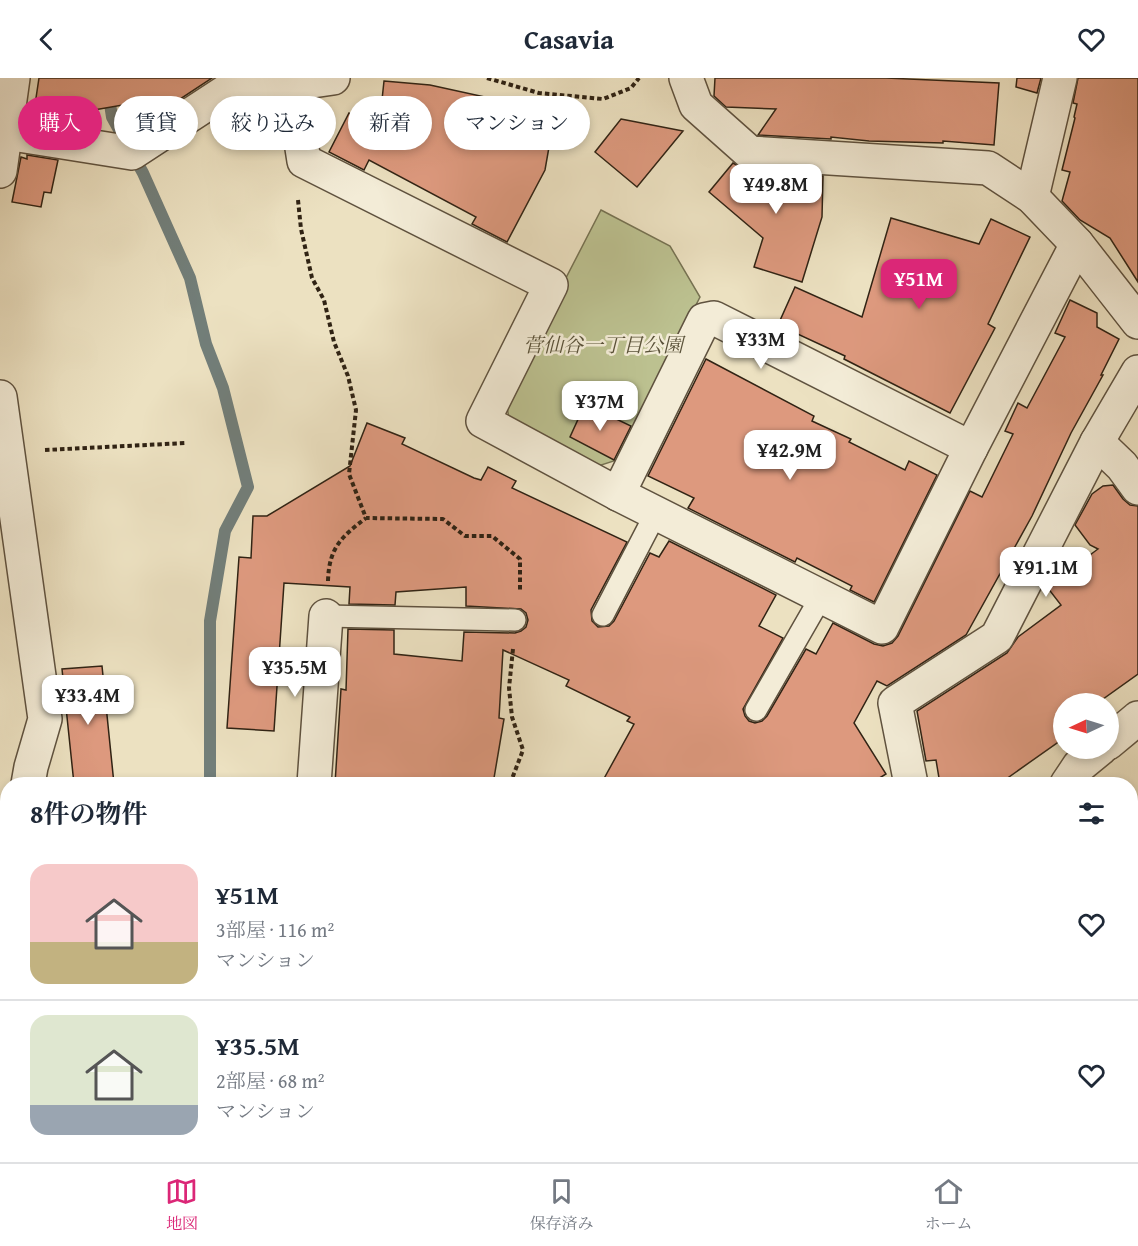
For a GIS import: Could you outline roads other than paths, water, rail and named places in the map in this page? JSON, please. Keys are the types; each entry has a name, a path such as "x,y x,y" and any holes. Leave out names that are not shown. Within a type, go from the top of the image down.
{"street":[{"path":"0,171 13,78"},
{"path":"6,133 132,153 237,82 292,84 333,78"},
{"path":"686,78 696,105 750,153 988,168 1032,197 1077,244 1138,322"},
{"path":"1032,197 1059,78"},
{"path":"292,84 304,161 551,285 483,421 618,494 882,627 971,448 1077,244"},
{"path":"618,494 704,320 714,318 971,448"},
{"path":"910,777 895,703 998,638 1097,442 1138,372"},
{"path":"0,397 45,719 29,777"},
{"path":"1097,442 1122,466 1138,488"},
{"path":"314,777 326,616"},
{"path":"1119,733 1138,718"},
{"path":"1072,777 1088,759"}],"lane":[{"path":"603,615 656,513"},
{"path":"756,710 821,597"},
{"path":"326,616 515,620"}],"waterway":[{"path":"106,78 112,117 143,173 190,278 206,344 223,388 248,487 225,531 210,621 210,777"}],"park label":[{"name":"菅仙谷一丁目公園","path":"603,345"}]}
